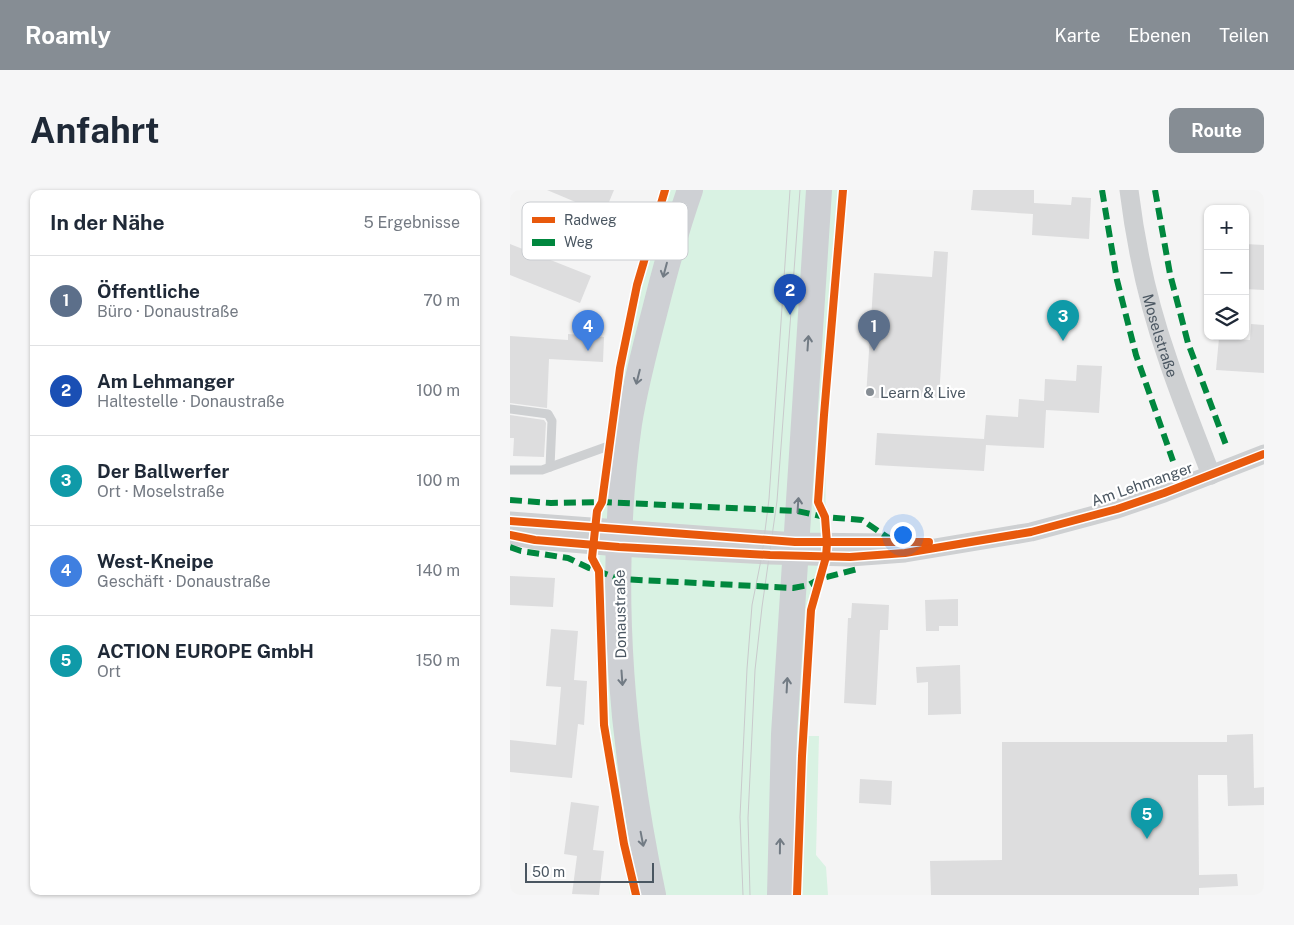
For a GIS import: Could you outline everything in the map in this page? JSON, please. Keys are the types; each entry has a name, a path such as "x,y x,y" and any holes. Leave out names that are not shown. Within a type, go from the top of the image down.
{"main road":[{"name":"Donaustraße","path":"686,202 690,190"},
{"path":"780,895 784,734 819,190"},
{"name":"Donaustraße","path":"652,895 638,819 627,739 621,666 620,538 627,439 636,386 668,260"}],"street":[{"name":"Moselstraße","path":"1129,190 1135,232 1153,313 1178,391 1211,475"},
{"name":"Am Lehmanger","path":"620,538 795,549 850,557 905,553 1031,532 1100,514 1164,493 1264,454"},
{"path":"510,521 620,538"},
{"path":"510,535 535,540 620,538"}],"lane":[{"path":"510,409 548,414 552,421 550,468"},
{"path":"510,470 542,470 550,468 627,439"}],"green space":[{"path":"666,190 843,190 825,409 826,557 811,610 803,736 819,736 816,855 826,867 828,895 630,895 603,742 599,571 602,502 620,368 646,260 688,260 688,202 662,202"}],"building":[{"path":"547,190 614,190 609,202 576,202"},
{"path":"973,190 1034,190 1034,203 1071,205 1072,197 1091,198 1089,239 1032,235 1033,214 971,210"},
{"path":"510,244 522,249 522,260 550,260 591,276 580,303 510,275"},
{"path":"1249,244 1264,245 1264,290 1249,289"},
{"path":"934,251 948,252 939,398 902,395 902,400 866,397 874,273 932,277"},
{"path":"1251,324 1264,325 1264,373 1216,370 1219,340 1250,340"},
{"path":"568,334 604,337 603,362 549,359 547,408 510,403 510,336 568,340"},
{"path":"1077,365 1102,366 1099,413 1046,410 1044,448 986,445 984,471 875,465 877,433 984,439 986,415 1018,417 1019,399 1044,401 1045,379 1076,381"},
{"path":"510,415 544,420 546,423 544,457 513,456 514,438 510,438"},
{"path":"510,576 555,578 553,607 510,605"},
{"path":"958,599 958,626 939,626 939,631 926,631 925,600"},
{"path":"852,603 889,605 888,630 880,630 876,705 844,703 848,618 851,618"},
{"path":"551,629 578,631 574,680 587,681 584,725 578,724 572,778 510,772 510,740 556,745 561,687 546,686"},
{"path":"960,665 961,714 928,715 928,682 917,683 916,667"},
{"path":"1253,734 1254,788 1264,787 1264,805 1228,806 1227,775 1198,775 1199,875 1237,874 1238,886 1199,888 1199,895 931,895 930,861 1002,860 1002,742 1227,742 1227,735"},
{"path":"860,779 892,781 891,805 859,803"},
{"path":"571,802 599,806 593,850 604,851 599,895 572,894 577,856 564,854"}],"tram line":[{"path":"743,895 740,817 747,669 752,605 762,555 769,499 790,190"},
{"path":"750,895 748,818 755,670 777,501 800,190"}],"marked path":[{"path":"1102,190 1117,280 1136,355 1173,461"},
{"path":"1155,190 1170,274 1188,343 1226,445"},
{"path":"510,500 551,503 602,502 797,511 825,517 862,520 893,541"},
{"path":"510,547 521,551 568,558 620,579 793,588 809,585 819,579 858,569"}],"cycle path":[{"path":"661,202 665,190"},
{"path":"797,895 802,756 811,610 826,557 827,543 825,517 818,502 843,190"},
{"path":"636,895 624,844 604,725 599,571 592,558 597,511 602,502 620,368 637,285 644,260"},
{"path":"510,535 535,540 619,547 770,555 850,557 905,553 1031,532 1117,509 1264,454"},
{"path":"510,521 795,542 929,542"}],"place":[{"name":"Am Lehmanger","path":"790,315"},
{"name":"Der Ballwerfer","path":"1063,341"},
{"name":"West-Kneipe","path":"588,351"},
{"name":"Öffentliche","path":"874,351"},
{"name":"Learn & Live","path":"870,392"},
{"name":"ACTION EUROPE GmbH","path":"1147,839"}]}
